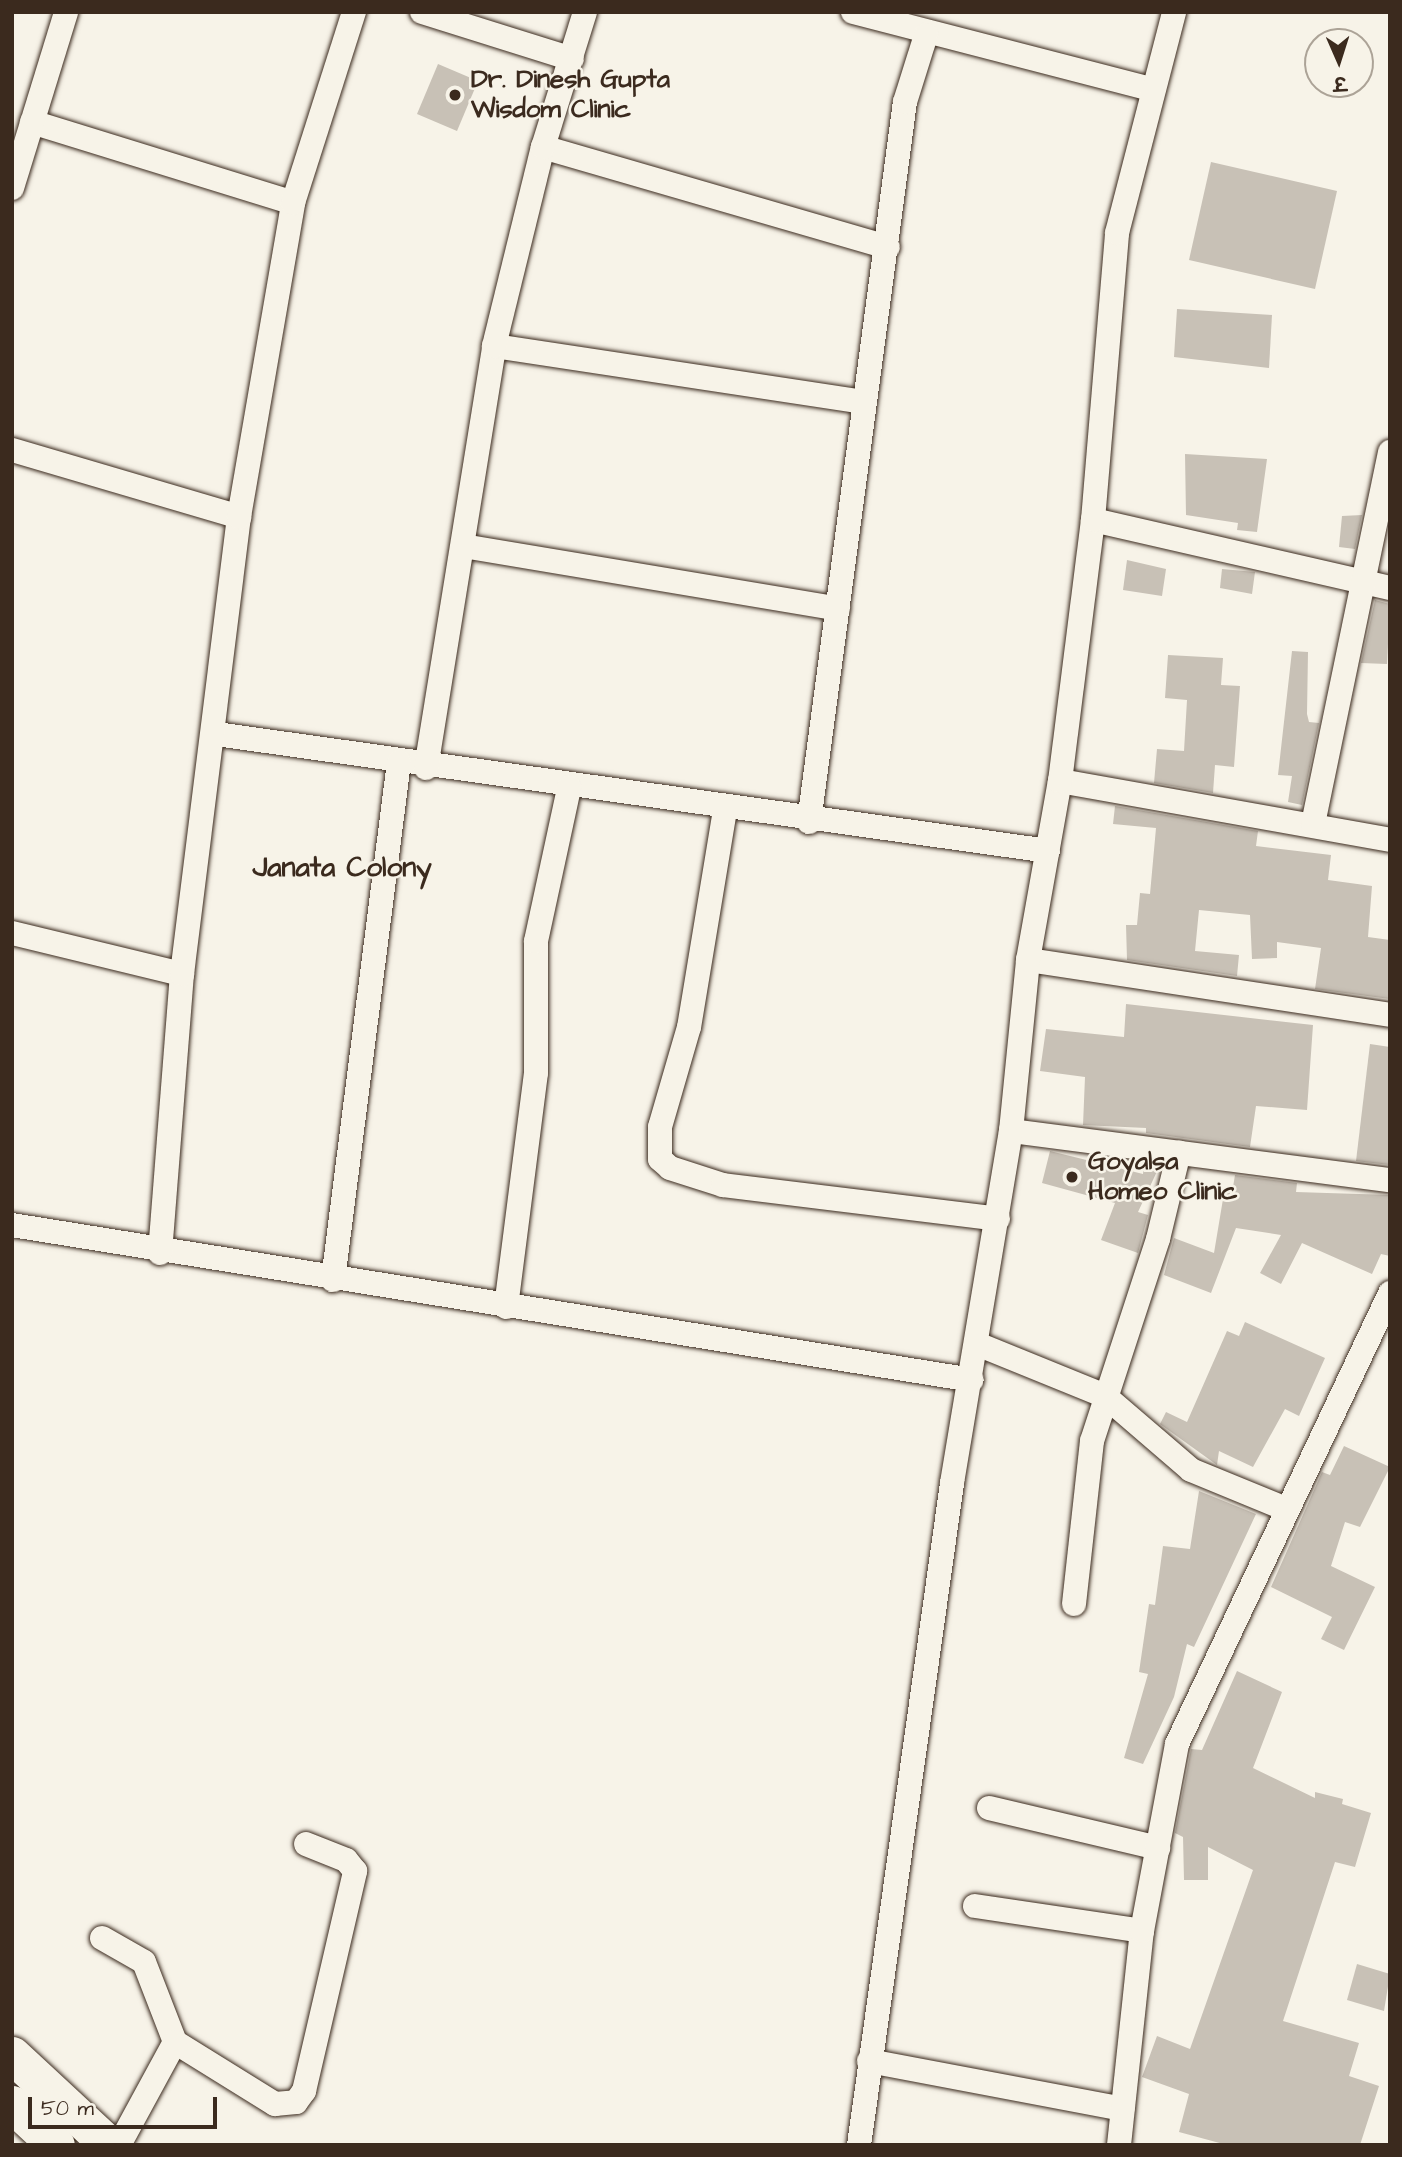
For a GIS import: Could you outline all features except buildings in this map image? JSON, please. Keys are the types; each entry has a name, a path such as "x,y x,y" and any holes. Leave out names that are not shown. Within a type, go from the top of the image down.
{"highway":[{"path":"12,2055 109,2145"},
{"path":"12,2104 56,2145"}],"street":[{"path":"12,188 66,12"},
{"path":"160,1253 182,974 216,734 239,517 293,203 354,12"},
{"path":"422,12 451,17 572,59"},
{"path":"426,768 494,346 543,147 585,12"},
{"path":"853,12 926,35 1151,89"},
{"path":"859,2145 869,2062 1011,1131 1028,960 1060,781 1093,520 1117,233 1151,89 1174,12"},
{"path":"809,822 863,402 888,247 905,102 926,35"},
{"path":"32,122 293,203"},
{"path":"543,147 888,247"},
{"path":"494,346 863,402"},
{"path":"12,450 239,517"},
{"path":"1312,824 1359,581 1390,452"},
{"path":"1093,520 1390,588"},
{"path":"463,546 838,609"},
{"path":"216,734 426,768 809,822 1048,851"},
{"path":"333,1280 399,762"},
{"path":"1060,781 1390,840"},
{"path":"506,1307 536,1073 536,941 569,788"},
{"path":"725,810 689,1027 660,1127 660,1158 670,1168 723,1185 998,1219"},
{"path":"12,933 182,974"},
{"path":"1028,960 1390,1015"},
{"path":"1011,1131 1390,1180"},
{"path":"1074,1604 1085,1474 1105,1396 1158,1239 1179,1152"},
{"path":"12,1225 160,1253 972,1380"},
{"path":"1121,2144 1122,2109 1142,1931 1177,1744 1390,1293"},
{"path":"977,1344 1105,1396 1191,1470 1286,1509"},
{"path":"989,1808 1158,1848"},
{"path":"102,1937 144,1962 175,2042 275,2104 296,2102 304,2091 355,1871 346,1860 306,1844"},
{"path":"975,1906 1142,1931"},
{"path":"119,2145 175,2042"},
{"path":"869,2062 1122,2109"}],"place":[{"name":"Dr. Dinesh Gupta Wisdom Clinic","path":"455,95"},
{"name":"Goyalsa Homeo Clinic","path":"1072,1177"}],"district":[{"name":"Janata Colony","path":"342,868"}]}
